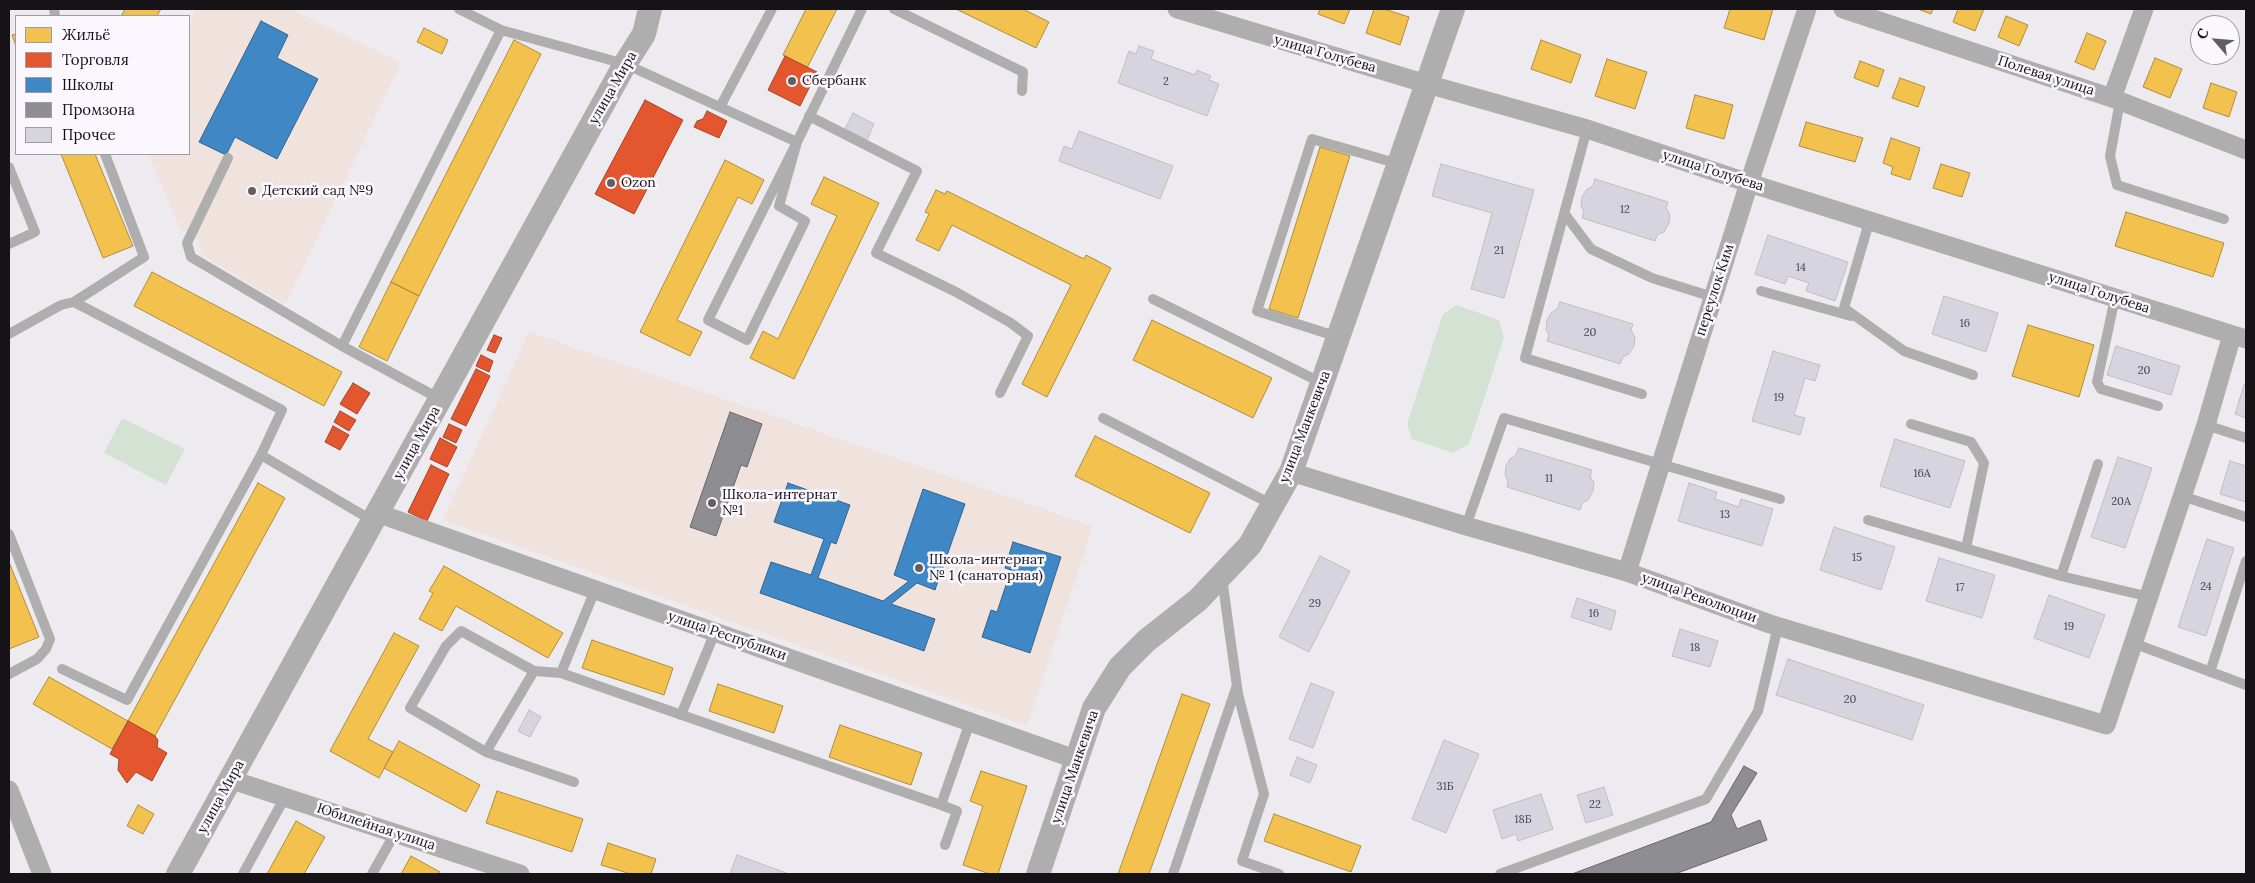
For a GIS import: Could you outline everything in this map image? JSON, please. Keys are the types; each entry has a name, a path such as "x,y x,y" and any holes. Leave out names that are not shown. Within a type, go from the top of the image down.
{"street":[{"name":"улица Мира","path":"178,874 232,780 625,64 644,34 650,9"},
{"name":"улица Голубева","path":"1177,9 1427,84 1587,129 1749,183 1870,219 2239,337"},
{"name":"улица Манкевича","path":"1038,874 1094,708 1120,667 1146,641 1198,600 1250,545 1291,472 1453,9"},
{"name":"переулок Ким","path":"1627,572 1749,183 1807,9"},
{"name":"Полевая улица","path":"1843,9 2116,100 2246,150"},
{"path":"2116,100 2144,9"},
{"path":"2133,643 2150,597 2206,425 2239,337"},
{"name":"улица Революции","path":"1291,472 1466,526 1627,572 1778,626 2106,725 2133,643"},
{"name":"улица Республики","path":"375,517 595,590 1076,759"},
{"name":"Юбилейная улица","path":"232,780 514,873"},
{"path":"9,790 42,874"}],"lane":[{"path":"459,9 501,30 625,64 797,142"},
{"path":"720,107 772,9"},
{"path":"797,142 779,206 805,221 747,340 708,320 862,9"},
{"path":"894,9 1023,72 1022,91"},
{"path":"342,346 501,30"},
{"path":"2116,100 2110,156 2117,185 2224,219"},
{"path":"808,116 917,171 876,253 956,292 1011,323 1028,336 1000,393"},
{"path":"1587,129 1525,358 1642,394"},
{"path":"1338,337 1257,311 1312,139 1399,164"},
{"path":"9,334 61,304 74,302 144,258 105,155"},
{"path":"228,158 187,243 191,257 342,346 441,399"},
{"path":"9,167 35,232 9,244"},
{"path":"1564,213 1591,248 1652,278 1713,297"},
{"path":"1870,219 1844,308 1904,351 1972,375"},
{"path":"1761,290 1856,318"},
{"path":"2115,298 2097,382 2101,389 2158,406"},
{"path":"1153,299 1322,383"},
{"path":"62,669 127,700 261,456 282,410 74,302"},
{"path":"1103,418 1273,505"},
{"path":"1466,526 1504,418 1660,466 1780,499"},
{"path":"1911,424 1971,442 1984,463 1966,548"},
{"path":"2206,425 2246,438"},
{"path":"261,456 375,517"},
{"path":"2061,576 2098,464"},
{"path":"2182,496 2246,517"},
{"path":"1868,520 2061,576 2150,597"},
{"path":"9,534 50,639 46,649 37,659 9,674"},
{"path":"2210,672 2246,561"},
{"path":"1222,576 1237,686 1264,794 1242,860 1279,874"},
{"path":"561,673 595,590"},
{"path":"1500,874 1706,799 1758,711 1778,626"},
{"path":"574,782 486,752 410,708 446,646 461,632 534,671 561,673 957,811 945,844"},
{"path":"681,715 715,632"},
{"path":"2133,643 2246,685"},
{"path":"486,752 534,671"},
{"path":"1173,874 1237,686"},
{"path":"941,805 970,722"},
{"path":"243,874 285,797"},
{"path":"372,874 395,833"}],"shaded area":[{"name":"Детский сад №9","path":"196,9 291,9 401,63 285,305 201,254 199,240 180,228 148,155 190,155 190,22"},
{"name":"Школа-интернат №1","path":"529,332 1093,526 1027,726 443,520"}],"green space":[{"path":"1456,305 1499,320 1504,338 1469,444 1453,453 1412,439 1407,424 1443,314"},
{"path":"122,418 185,449 166,485 104,453"}],"building: Жильё":[{"path":"125,9 161,9 158,15 122,15"},
{"path":"806,9 837,9 807,68 783,55"},
{"path":"956,9 1023,9 1049,22 1036,48"},
{"path":"1320,9 1350,9 1344,24 1318,14"},
{"path":"1374,9 1384,9 1409,17 1400,45 1366,33"},
{"path":"1730,9 1773,9 1764,40 1724,28"},
{"path":"1918,9 1933,9 1931,14"},
{"path":"1958,9 1984,9 1975,31 1953,22"},
{"path":"2006,16 2028,25 2019,46 1998,37"},
{"path":"424,28 448,40 442,54 417,42"},
{"path":"2087,33 2106,41 2094,70 2075,62"},
{"path":"514,40 541,54 419,296 391,282"},
{"path":"1541,40 1581,55 1571,83 1531,69"},
{"path":"2155,58 2182,69 2170,98 2143,87"},
{"path":"1607,59 1647,72 1635,109 1595,96"},
{"path":"1860,61 1884,70 1878,87 1854,78"},
{"path":"1900,78 1925,87 1918,107 1892,98"},
{"path":"2211,83 2237,92 2229,117 2203,108"},
{"path":"1695,95 1733,105 1724,139 1686,128"},
{"path":"1806,122 1863,138 1855,162 1799,146"},
{"path":"1891,138 1920,148 1910,180 1891,174 1893,167 1883,163"},
{"path":"1320,147 1350,156 1298,318 1269,309"},
{"path":"61,155 95,155 133,246 103,258"},
{"path":"725,160 764,180 752,204 738,197 677,320 702,332 690,356 640,332"},
{"path":"1941,164 1970,173 1962,197 1933,188"},
{"path":"824,177 879,203 794,379 750,358 763,331 778,339 837,216 811,204"},
{"path":"936,190 945,194 947,191 1084,259 1086,255 1111,268 1047,397 1022,384 1071,285 952,225 939,251 916,240 929,214 925,212"},
{"path":"2126,212 2224,243 2213,277 2115,246"},
{"path":"152,272 342,372 324,406 134,306"},
{"path":"391,282 419,296 387,361 359,347"},
{"path":"1152,320 1272,378 1253,418 1133,360"},
{"path":"2028,325 2094,345 2079,397 2012,376"},
{"path":"1095,436 1210,493 1190,533 1075,476"},
{"path":"258,483 285,498 155,736 128,721"},
{"path":"9,562 39,637 9,649"},
{"path":"444,566 563,633 548,658 456,606 442,631 419,619 433,593 429,591"},
{"path":"394,633 419,646 368,739 393,752 379,778 330,751"},
{"path":"592,640 673,668 664,695 582,668"},
{"path":"49,677 128,721 112,749 33,704"},
{"path":"718,684 783,706 774,733 709,711"},
{"path":"1182,694 1210,704 1149,874 1118,874"},
{"path":"840,725 922,753 911,785 829,757"},
{"path":"399,741 480,785 466,812 384,768"},
{"path":"981,771 1027,786 998,874 990,874 963,865 983,806 970,801"},
{"path":"497,791 583,819 572,852 486,823"},
{"path":"138,805 154,814 143,834 127,826"},
{"path":"1274,814 1361,846 1351,872 1264,841"},
{"path":"296,821 325,837 304,874 267,874"},
{"path":"608,843 656,859 651,874 631,874 601,865"},
{"path":"411,856 440,872 439,874 401,874"}],"building: Торговля":[{"name":"Сбербанк","path":"785,56 817,72 800,106 768,90"},
{"path":"645,100 683,120 634,214 595,194"},
{"path":"707,111 727,121 719,138 694,127 697,121 703,119"},
{"path":"494,335 502,338 495,353 487,350"},
{"path":"481,355 493,361 489,372 476,366"},
{"path":"476,369 490,376 466,426 451,419"},
{"path":"353,383 370,393 357,414 340,404"},
{"path":"340,411 356,420 349,431 334,422"},
{"path":"449,424 462,430 456,443 443,437"},
{"path":"333,426 349,435 340,450 325,442"},
{"path":"440,438 457,447 447,467 430,459"},
{"path":"431,465 449,474 427,521 408,512"},
{"path":"128,721 155,736 158,740 157,747 167,753 152,781 136,772 127,783 118,770 119,759 110,754"}],"building: Школы":[{"path":"261,21 288,35 277,58 318,79 277,159 235,137 226,155 199,142"},
{"name":"Школа-интернат № 1 (санаторная)","path":"788,483 850,505 836,544 831,542 818,578 883,601 909,581 894,575 923,489 965,504 935,590 917,583 891,604 935,619 924,651 760,593 771,562 811,575 824,539 774,522"},
{"path":"1013,542 1061,557 1030,653 982,637 991,610 997,612 1011,570 1005,568"}],"building: Промзона":[{"path":"730,412 762,424 747,467 741,465 716,536 690,527"},
{"path":"1744,766 1757,773 1731,815 1737,829 1760,820 1767,840 1675,874 1572,874 1711,822"}],"building: Прочее":[{"path":"1139,46 1154,51 1151,59 1195,75 1197,70 1211,76 1209,80 1219,84 1207,116 1118,83 1129,51 1136,54"},
{"path":"853,113 874,124 867,140 845,129"},
{"path":"1079,131 1173,166 1160,199 1059,161 1064,146 1072,149"},
{"path":"1441,164 1534,190 1504,298 1471,289 1492,213 1432,196"},
{"path":"1595,179 1668,202 1666,208 1670,215 1669,223 1664,232 1657,235 1655,241 1582,218 1584,212 1581,206 1582,197 1586,190 1593,186"},
{"path":"1768,235 1848,262 1835,301 1806,291 1809,283 1788,276 1785,284 1755,274"},
{"path":"1944,296 1998,313 1986,352 1932,334"},
{"path":"1560,302 1633,324 1631,330 1635,337 1634,346 1629,354 1623,357 1620,364 1547,341 1549,335 1546,330 1547,320 1551,313 1557,309"},
{"path":"2116,346 2180,366 2171,395 2107,375"},
{"path":"1773,351 1820,365 1815,381 1805,378 1794,415 1805,418 1800,435 1752,421"},
{"path":"2244,385 2246,385 2246,418 2235,414"},
{"path":"1895,439 1965,461 1950,508 1880,486"},
{"path":"1519,448 1592,470 1590,476 1594,483 1593,491 1588,500 1582,503 1580,510 1507,487 1506,466 1510,459 1516,455"},
{"path":"2118,457 2152,468 2125,548 2091,537"},
{"path":"2230,461 2246,466 2246,502 2220,494"},
{"path":"1689,483 1717,492 1715,499 1739,507 1741,499 1773,509 1762,546 1678,521"},
{"path":"1834,527 1895,547 1881,590 1820,570"},
{"path":"2207,539 2234,548 2206,636 2178,627"},
{"path":"1320,556 1350,571 1309,652 1279,637"},
{"path":"1939,558 1995,575 1982,618 1926,601"},
{"path":"2049,595 2105,615 2089,658 2034,638"},
{"path":"1577,598 1616,611 1611,630 1571,617"},
{"path":"1680,629 1718,641 1710,667 1672,656"},
{"path":"1788,659 1924,705 1912,740 1776,695"},
{"path":"1311,683 1334,692 1313,748 1289,739"},
{"path":"529,710 541,717 530,737 518,731"},
{"path":"1444,740 1479,754 1446,833 1412,819"},
{"path":"1297,757 1317,765 1310,783 1290,775"},
{"path":"1604,787 1613,815 1586,823 1577,795"},
{"path":"1541,794 1553,829 1518,841 1516,834 1502,839 1493,810"},
{"path":"737,855 789,874 730,874"}],"place":[{"name":"Сбербанк","path":"792,81"},
{"name":"Ozon","path":"611,183"},
{"name":"Детский сад №9","path":"252,191"},
{"name":"Школа-интернат №1","path":"712,503"},
{"name":"Школа-интернат № 1 (санаторная)","path":"919,568"}]}
